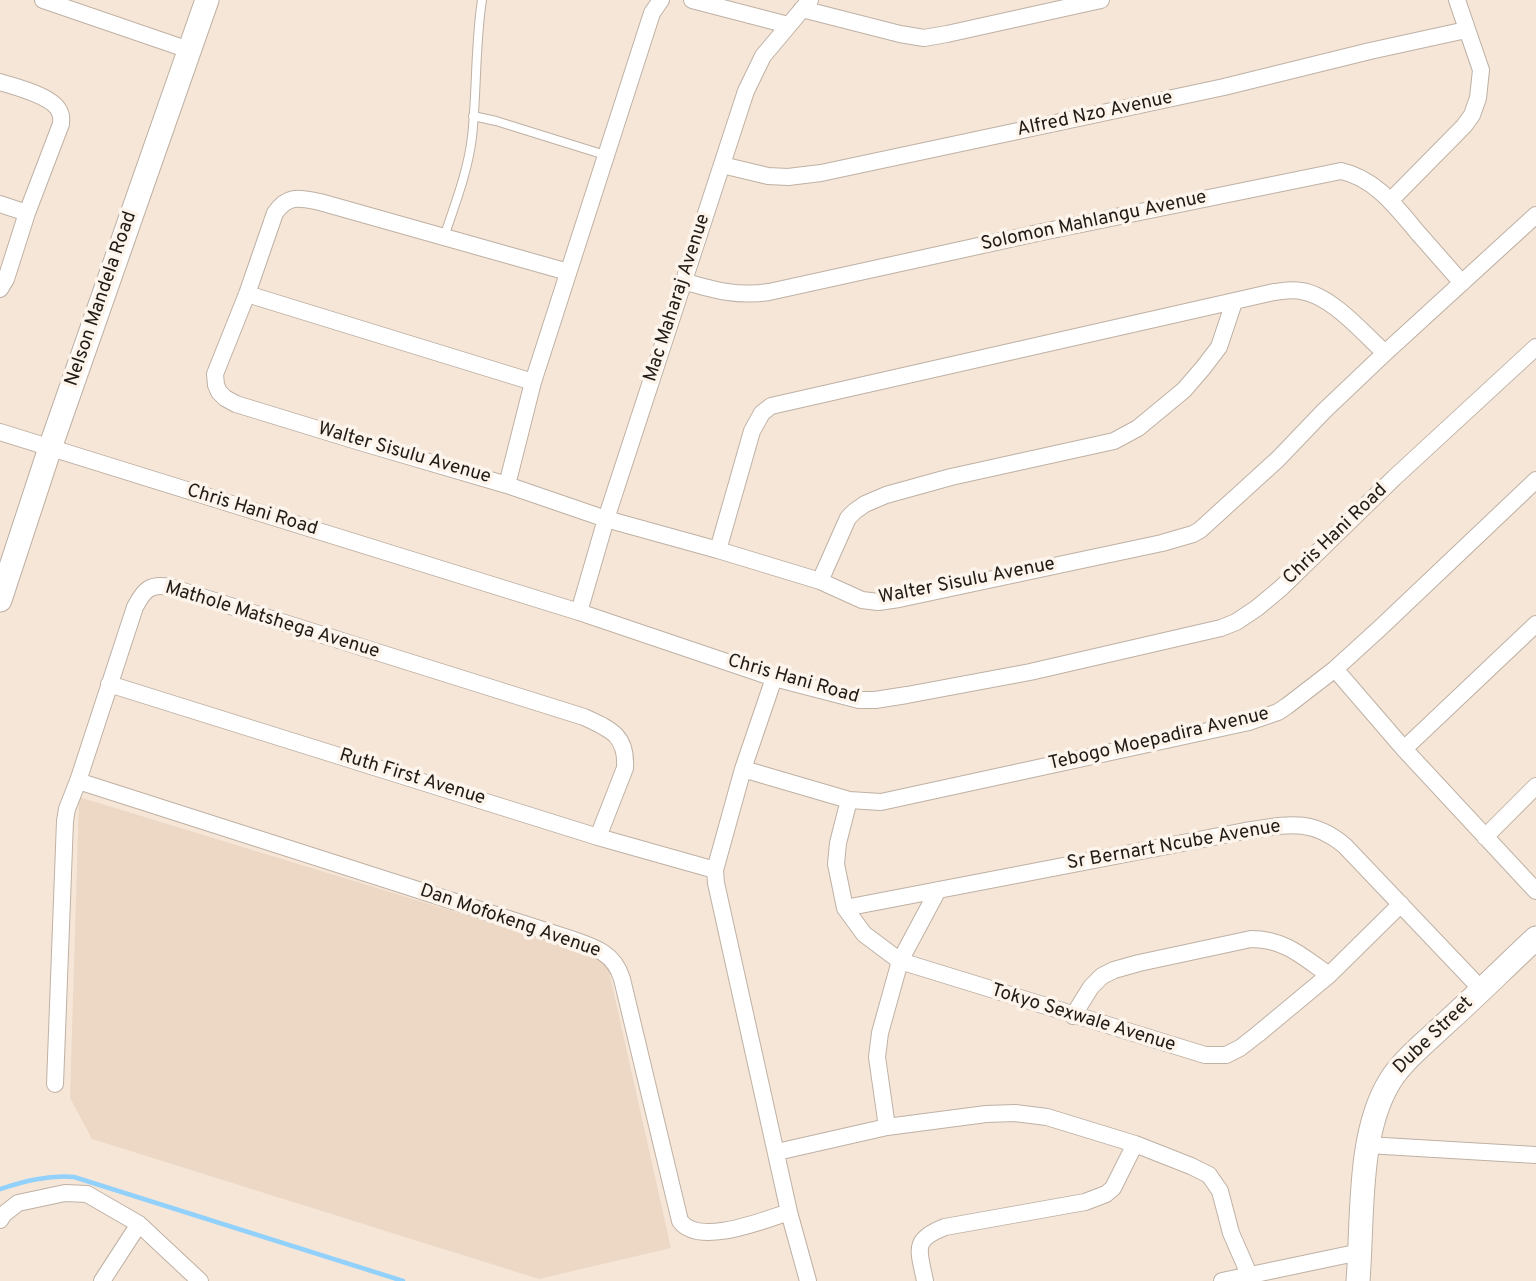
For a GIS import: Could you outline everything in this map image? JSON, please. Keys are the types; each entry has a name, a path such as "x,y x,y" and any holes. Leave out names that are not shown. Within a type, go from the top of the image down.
{"street":[{"path":"43,0 189,50"},
{"name":"Nelson Mandela Road","path":"0,600 207,0"},
{"path":"508,485 533,382 652,13 661,0"},
{"path":"692,0 788,25"},
{"path":"806,4 900,34 924,37 1101,0"},
{"path":"1390,201 1464,126 1472,115 1478,98 1481,70 1457,0"},
{"name":"Mac Maharaj Avenue","path":"579,612 606,519 746,91 764,56 806,4"},
{"name":"Alfred Nzo Avenue","path":"722,165 768,176 788,177 821,173 1224,87 1466,30"},
{"path":"0,82 47,99 56,105 61,113 61,124 27,213 6,279 0,289"},
{"name":"Solomon Mahlangu Avenue","path":"683,281 741,295 769,292 1341,171 1363,179 1390,201 1462,283"},
{"path":"533,382 247,294 275,213 281,203 296,198 320,202 568,272"},
{"path":"0,205 27,213"},
{"name":"Walter Sisulu Avenue","path":"247,294 215,374 219,392 236,404 508,485 606,519 820,581 862,600 878,602 1162,543 1200,530 1278,459 1385,353 1536,215"},
{"path":"718,550 752,431 762,413 771,406 1288,290 1313,294 1329,301 1385,353"},
{"path":"820,581 848,518 865,504 886,495 951,477 1114,441 1138,428 1184,390 1219,348 1234,302"},
{"name":"Chris Hani Road","path":"0,432 579,612 775,678 859,700 875,700 1030,672 1221,628 1236,622 1281,588 1394,478 1536,347"},
{"name":"Tebogo Moepadira Avenue","path":"743,769 849,800 868,803 890,801 1249,722 1287,706 1335,668 1536,480"},
{"name":"Mathole Matshega Avenue","path":"55,1084 67,809 135,607 144,592 153,586 170,587 601,725 623,745 625,768 598,837"},
{"path":"1404,750 1536,624"},
{"path":"1335,668 1404,750 1536,891"},
{"path":"775,678 743,769 715,870 789,1212 808,1281"},
{"name":"Ruth First Avenue","path":"109,684 598,837 715,870"},
{"name":"Dan Mofokeng Avenue","path":"78,781 598,949 610,957 619,968 680,1221 689,1230 716,1231 789,1212"},
{"path":"1485,837 1536,786"},
{"name":"Tokyo Sexwale Avenue","path":"849,800 838,843 836,864 845,908 864,934 900,961 1205,1055 1226,1055 1240,1048 1329,975 1401,904"},
{"name":"Sr Bernart Ncube Avenue","path":"845,908 1245,831 1299,825 1313,827 1332,835 1345,846 1482,990"},
{"path":"887,1127 877,1057 880,1033 900,961 938,890"},
{"name":"Dube Street","path":"1358,1281 1367,1145 1373,1120 1390,1080 1416,1051 1536,938"},
{"path":"1073,1016 1091,987 1102,976 1114,970 1251,939 1265,939 1287,946 1329,975"},
{"path":"777,1152 887,1127 986,1114 1015,1113 1047,1117 1135,1144 1209,1175 1220,1191 1231,1233 1250,1278"},
{"path":"925,1281 919,1252 925,1237 945,1227 1086,1202 1106,1194 1113,1188 1135,1144"},
{"path":"1367,1145 1536,1155"},
{"path":"0,1220 18,1203 65,1193 87,1194 139,1224 200,1281"},
{"path":"102,1281 139,1224"},
{"path":"1222,1281 1250,1278 1360,1252"}],"lane":[{"path":"444,237 467,161 482,0"},
{"path":"473,116 606,155"}],"shaded area":[{"path":"79,797 606,958 671,1248 539,1279 92,1139 70,1098"}],"waterway":[{"path":"0,1189 37,1179 74,1177 403,1281"}]}
